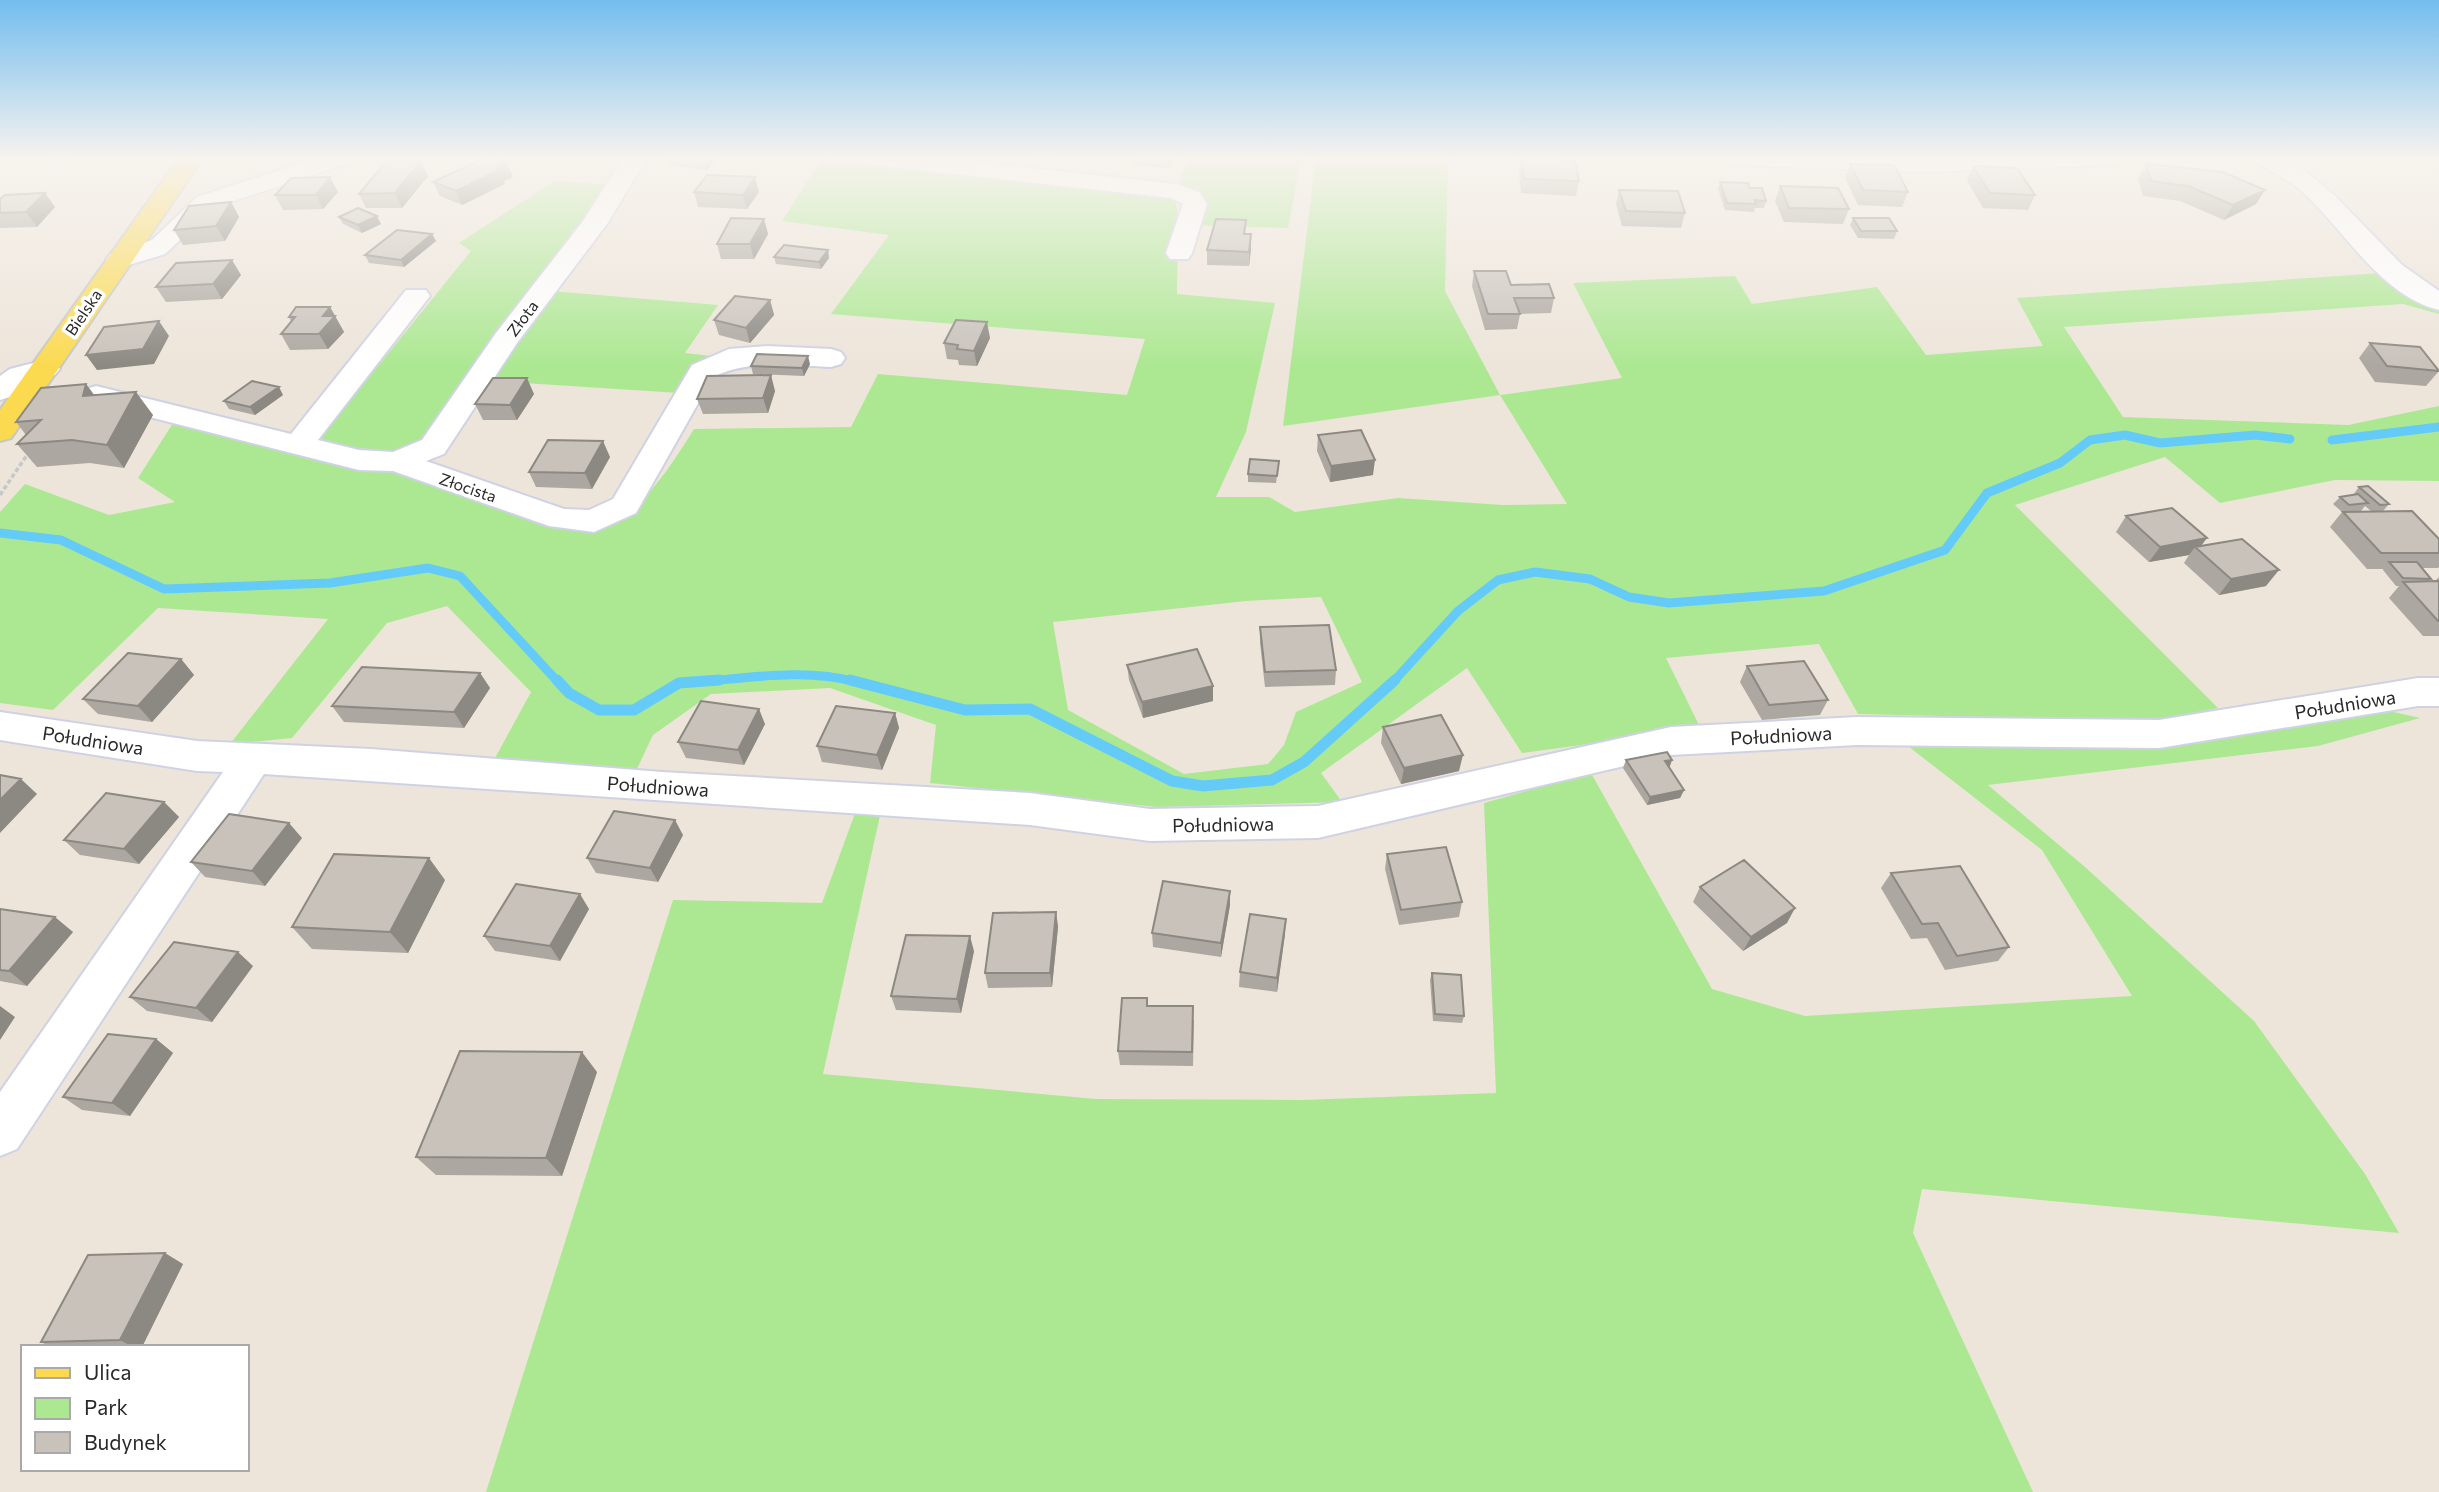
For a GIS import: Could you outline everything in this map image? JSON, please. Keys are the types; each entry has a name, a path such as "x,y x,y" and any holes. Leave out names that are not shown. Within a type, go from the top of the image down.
{"main road":[{"name":"Bielska","path":"0,432 24,384 142,228"}],"street":[{"path":"119,260 143,254 165,243 177,228"},
{"name":"Złota","path":"397,462 433,447 506,339 591,228"},
{"path":"1179,253 1187,228"},
{"path":"2348,228 2406,281 2439,302"},
{"path":"299,444 416,296"},
{"name":"Złocista","path":"24,384 97,395 359,460 397,462 561,519 594,521 625,506 702,371 729,358 767,355 831,358"},
{"name":"Południowa","path":"0,726 197,756 1030,809 1150,825 1318,822 1671,741 1857,732 2159,734 2432,700"},
{"path":"0,1133 254,758"}],"green space":[{"path":"483,228 579,228 423,440 391,452 316,443 471,251 459,243"},
{"path":"833,228 1178,228 1177,294 1275,303 1246,432 1216,497 1269,497 1295,512 1398,498 1503,505 1567,504 1500,395 1622,378 1573,283 1735,276 1752,304 1877,287 1926,355 2043,346 2017,298 2382,273 2439,308 2439,314 2403,304 2064,327 2123,417 2348,425 2439,406 2439,481 2335,480 2220,503 2165,457 2015,505 2218,708 2155,721 1858,714 1819,644 1666,658 1701,729 1522,753 1467,668 1321,773 1342,802 1157,807 930,783 936,725 830,688 711,694 653,735 636,771 494,760 531,692 447,606 387,623 292,738 230,744 328,619 158,608 53,710 0,703 0,512 25,484 109,515 175,502 138,478 175,420 393,469 550,525 595,529 610,524 639,503 665,473 694,429 851,427 878,374 1127,395 1145,339 831,314 889,235","holes":["1321,597 1362,682 1296,712 1284,745 1268,764 1184,774 1068,710 1053,622 1246,601"]},
{"path":"1307,228 1446,228 1445,291 1500,395 1283,426"},
{"path":"551,291 718,305 685,353 711,356 679,393 491,381"},
{"path":"2376,708 2420,718 2318,746 1988,785 2085,867 2254,1021 2365,1174 2399,1233 1922,1189 1913,1233 2033,1492 486,1492 673,900 822,903 857,808 881,811 823,1074 1096,1099 1302,1100 1496,1093 1484,803 1591,773 1712,989 1805,1016 2132,996 2042,850 1904,743"}],"building":[{"path":"726,228 759,228 750,244 717,244"},
{"path":"1213,228 1245,228 1244,234 1251,234 1249,252 1207,250"},
{"path":"1859,228 1895,228 1897,231 1861,231"},
{"path":"397,230 432,234 401,260 365,255"},
{"path":"784,245 828,250 819,262 774,257"},
{"path":"232,260 213,284 156,287 176,263"},
{"path":"1474,271 1506,271 1511,285 1549,284 1554,298 1514,298 1520,314 1488,314"},
{"path":"735,296 770,300 746,328 714,320"},
{"path":"296,307 330,307 323,316 335,316 319,334 281,334 295,317 289,317"},
{"path":"956,320 987,322 974,351 957,349 958,345 944,343"},
{"path":"159,321 143,349 86,355 104,327"},
{"path":"2370,343 2420,347 2439,371 2387,366"},
{"path":"757,354 808,356 802,368 751,366"},
{"path":"771,375 763,398 697,399 707,376"},
{"path":"493,378 527,378 510,405 475,404"},
{"path":"252,381 279,387 250,407 224,401"},
{"path":"86,384 83,396 136,392 107,445 72,440 17,444 41,420 16,422 41,388"},
{"path":"1361,430 1375,460 1331,466 1318,435"},
{"path":"548,440 603,441 585,473 529,472"},
{"path":"1250,459 1279,461 1277,476 1248,474"},
{"path":"2368,486 2389,504 2380,505 2359,487"},
{"path":"2358,494 2368,503 2349,505 2340,497"},
{"path":"2172,508 2207,538 2160,547 2126,516"},
{"path":"2412,511 2439,539 2439,553 2381,553 2343,512"},
{"path":"2242,539 2279,570 2231,579 2195,547"},
{"path":"2389,562 2417,562 2431,579 2403,578"},
{"path":"2439,581 2439,621 2438,621 2403,582"},
{"path":"1329,625 1336,670 1265,672 1260,627"},
{"path":"1197,649 1213,686 1142,702 1127,665"},
{"path":"128,653 181,659 138,706 83,699"},
{"path":"1804,661 1828,700 1769,705 1747,666"},
{"path":"362,667 480,673 454,712 332,706"},
{"path":"701,701 759,709 738,750 678,742"},
{"path":"836,706 895,713 877,755 817,746"},
{"path":"1441,715 1463,755 1404,768 1383,727"},
{"path":"1667,752 1672,760 1665,761 1684,790 1650,797 1626,760"},
{"path":"0,775 21,779 0,800"},
{"path":"106,793 164,802 124,849 64,840"},
{"path":"614,811 675,820 650,868 587,858"},
{"path":"229,814 289,823 252,871 191,862"},
{"path":"1446,847 1462,902 1401,910 1387,854"},
{"path":"334,854 429,858 390,932 292,927"},
{"path":"1744,860 1795,908 1751,937 1700,887"},
{"path":"1960,866 2009,947 1957,956 1938,923 1922,924 1891,873"},
{"path":"1163,881 1230,891 1221,943 1152,933"},
{"path":"516,884 580,894 550,946 484,936"},
{"path":"0,909 55,917 9,971 0,970"},
{"path":"1056,912 1050,973 985,973 993,913"},
{"path":"1250,914 1286,919 1277,978 1240,972"},
{"path":"906,935 970,936 957,999 891,996"},
{"path":"174,942 238,952 196,1008 130,997"},
{"path":"1432,973 1461,975 1464,1016 1435,1014"},
{"path":"1122,998 1147,998 1147,1006 1193,1006 1192,1052 1118,1051"},
{"path":"108,1034 156,1039 112,1103 63,1097"},
{"path":"460,1051 582,1052 546,1158 416,1157"},
{"path":"165,1253 120,1340 41,1342 88,1255"}],"waterway":[{"path":"2332,440 2439,427"},
{"path":"1394,681 1458,611 1498,580 1535,572 1590,579 1629,597 1669,603 1824,591 1945,550 1987,493 2060,463 2090,440 2125,435 2160,443 2255,435 2290,439"},
{"path":"0,533 61,540 164,589 330,583 428,568 460,576 558,682"},
{"path":"697,682 797,675 856,682"},
{"path":"557,680 569,693 599,710 634,710 679,683 719,680"},
{"path":"850,680 965,710 1030,709 1172,781 1203,786 1272,780 1304,762 1394,681"}]}
